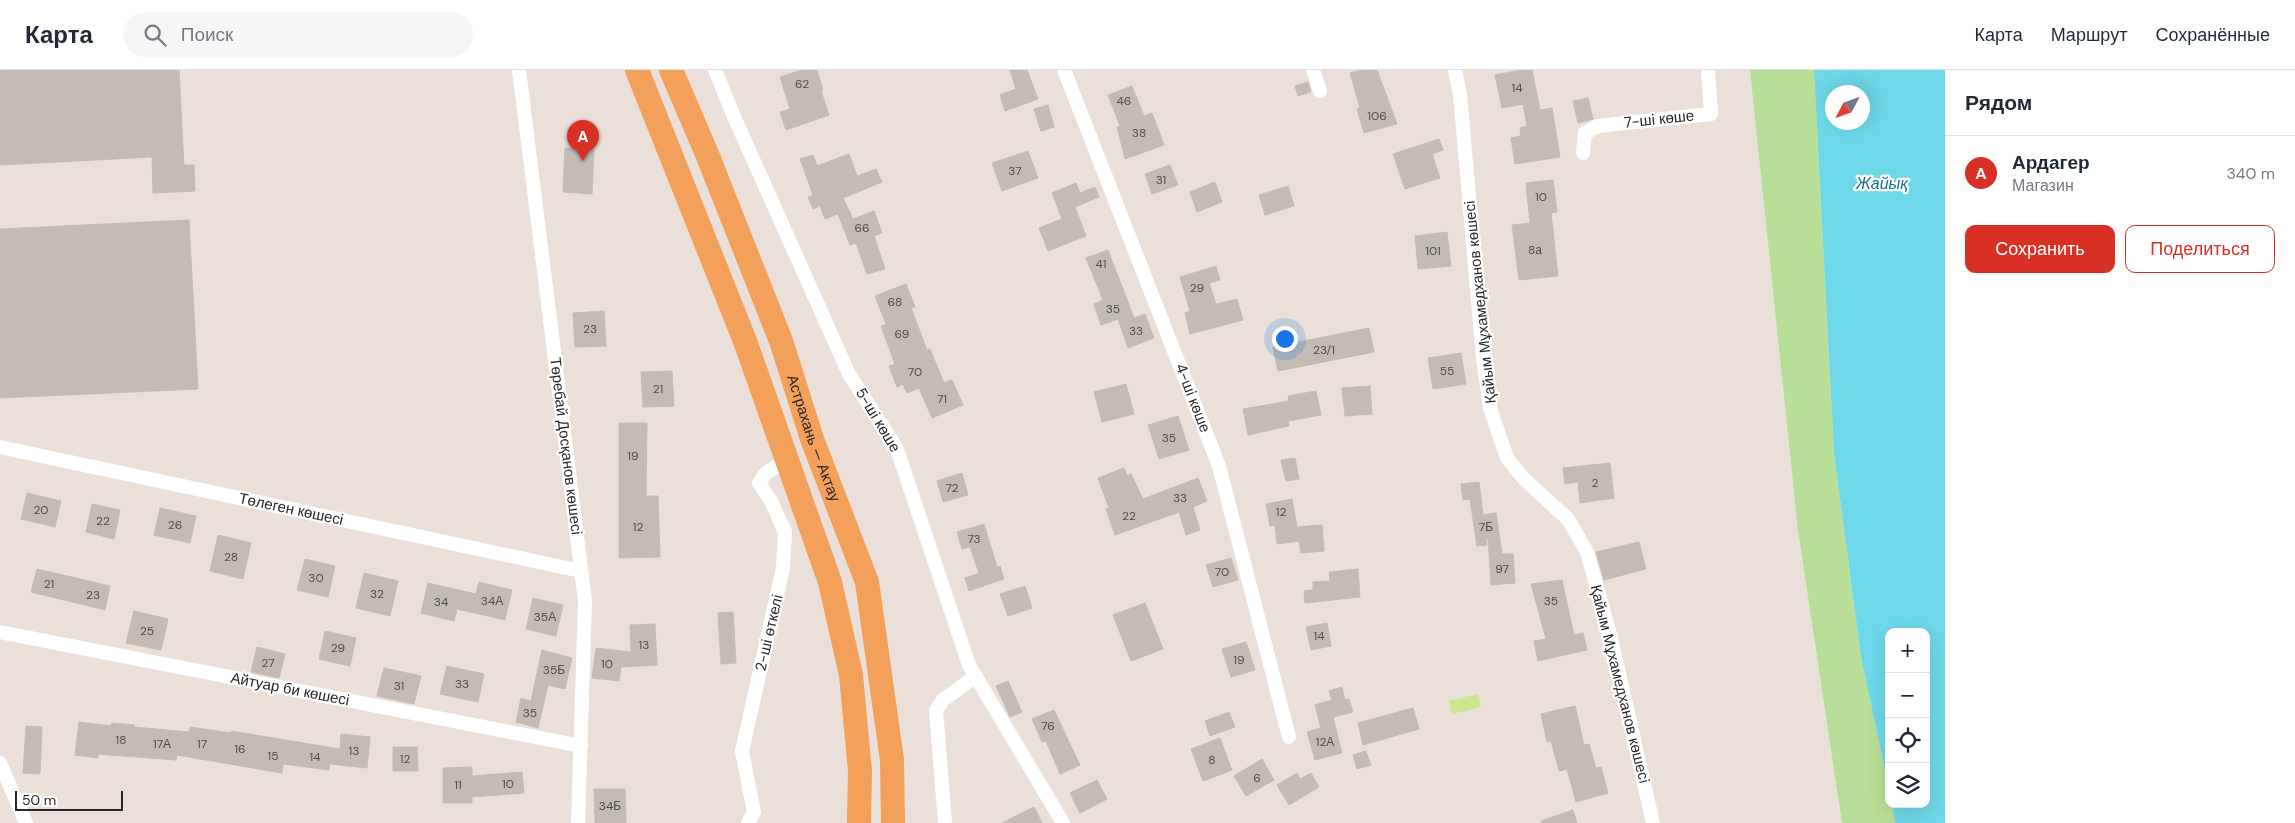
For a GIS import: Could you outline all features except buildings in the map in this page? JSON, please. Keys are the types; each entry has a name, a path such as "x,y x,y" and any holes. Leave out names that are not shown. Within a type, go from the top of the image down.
{"highway":[{"path":"637,70 745,341 830,582 851,675 860,771 860,823"},
{"name":"Астрахань — Актау","path":"671,70 707,154 781,341 812,439 867,582 892,760 892,823"}],"street":[{"name":"Төребай Досқанов көшесі","path":"519,70 585,601 578,823"},
{"name":"5-шi көше","path":"716,70 739,128 849,374 897,449 969,664 1063,823"},
{"name":"4-шi көше","path":"1064,70 1219,466 1289,737"},
{"path":"1313,70 1320,91"},
{"name":"Қайым Мұхамедханов көшесi","path":"1455,70 1460,94 1483,358 1490,408 1507,458 1525,480 1568,519 1587,552 1640,757 1653,823"},
{"name":"7-шi көше","path":"1583,153 1585,133 1598,126 1711,114 1708,70"},
{"name":"Төлеген көшесі","path":"0,447 581,571"},
{"name":"2-ші өткелі","path":"748,823 754,812 742,751 783,568 786,532 771,501 759,483 766,473 787,460"},
{"name":"Айтуар би көшесі","path":"0,632 581,746"},
{"path":"945,823 936,710 943,700 976,676"},
{"path":"0,763 26,823"}],"green space":[{"path":"1750,70 1814,70 1834,453 1861,657 1885,770 1885,808 1893,808 1895,823 1842,823 1798,530"},
{"path":"1478,694 1481,707 1452,714 1449,701"}],"water":[{"name":"Жайық","path":"1814,70 1945,70 1945,823 1895,823 1893,808 1930,808 1930,628 1885,628 1885,770 1861,657 1834,453"}],"place":[{"name":"Ардагер","path":"583,161"}]}
